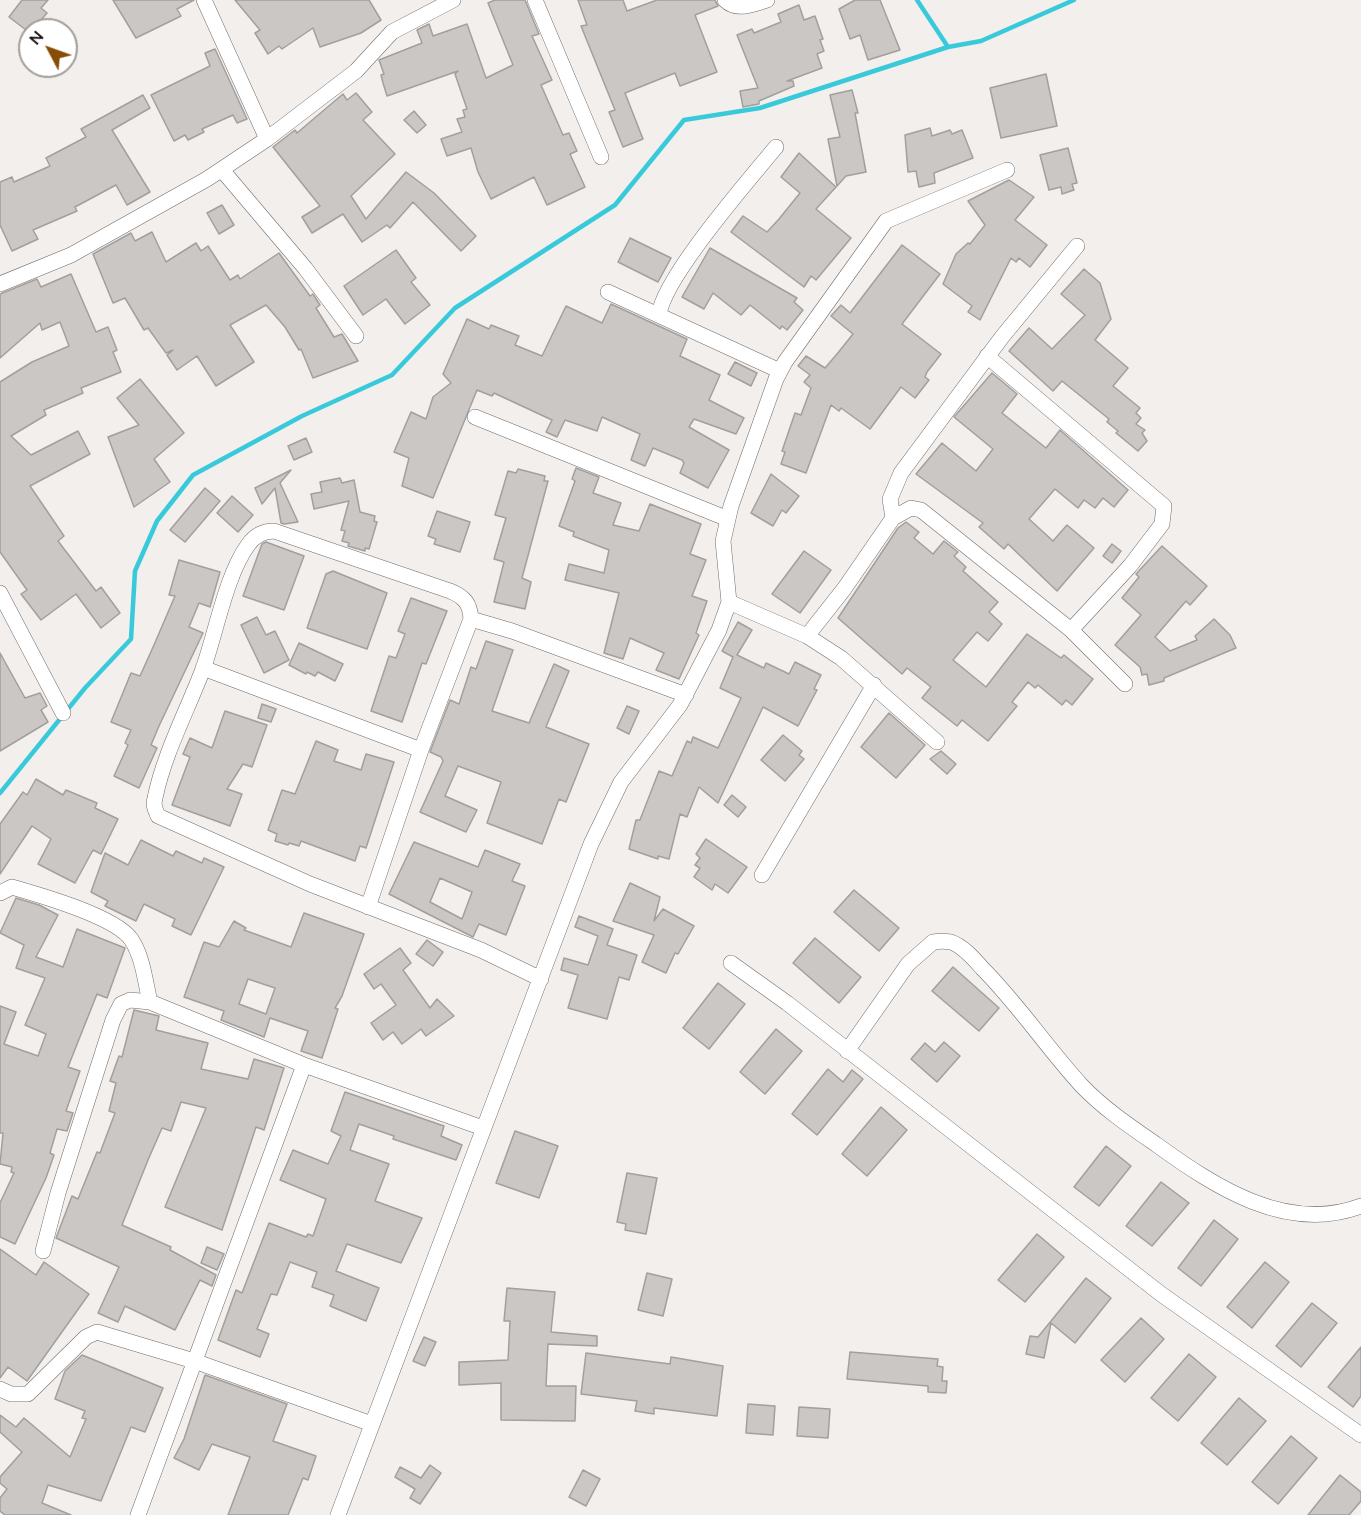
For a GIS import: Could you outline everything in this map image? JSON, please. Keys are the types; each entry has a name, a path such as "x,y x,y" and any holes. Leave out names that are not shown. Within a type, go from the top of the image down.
{"street":[{"path":"204,0 267,139"},
{"path":"0,284 71,255 222,170 267,139 356,71 392,32 453,0"},
{"path":"535,0 600,157"},
{"path":"725,0 735,6 747,6 767,0"},
{"path":"659,315 661,302 669,288 717,220 776,147"},
{"path":"222,170 305,268 356,336"},
{"path":"338,1515 580,870 609,803 621,782 650,747 686,695 704,663 729,602 723,541 728,519 780,371 886,220 1007,170"},
{"path":"893,518 890,499 901,474 987,356 1077,246"},
{"path":"608,292 780,371"},
{"path":"987,356 1164,506 1162,524 1130,566 1071,630"},
{"path":"475,417 728,519"},
{"path":"807,636 844,589 893,518 911,508 921,510 1071,630 1125,684"},
{"path":"368,907 421,750 471,620 470,606 459,595 274,531 258,533 244,552 155,798 154,806 158,816 309,884 368,907 481,950 541,979"},
{"path":"0,593 63,712"},
{"path":"729,602 807,636 841,658 937,742"},
{"path":"471,620 512,632 686,695"},
{"path":"203,668 421,750"},
{"path":"762,875 874,685"},
{"path":"0,893 12,887 44,896 114,925 131,940 140,957 150,1002"},
{"path":"847,1051 908,964 933,942 952,942 969,954 1013,999 1081,1085 1120,1120 1184,1165 1231,1194 1287,1212 1322,1214 1361,1206"},
{"path":"731,963 1161,1294 1361,1435"},
{"path":"43,1251 58,1193 113,1020 121,1004 130,1000 150,1002 304,1065 483,1128"},
{"path":"138,1515 304,1065"},
{"path":"0,1389 11,1394 28,1394 86,1337 97,1332 194,1360 372,1424"}],"building":[{"path":"22,0 48,0 41,8 47,13 43,18 18,18 18,24 9,17"},
{"path":"113,0 194,0 177,9 181,16 136,38"},
{"path":"235,0 369,0 381,20 361,33 320,47 313,28 282,49 279,46 268,54 255,33 260,30"},
{"path":"495,0 525,0 539,34 532,36 552,80 541,85 563,135 569,133 577,151 570,154 585,187 547,205 534,177 491,199 478,172 471,148 447,156 441,139 462,132 457,119 465,117 463,110 467,109 455,74 458,71 387,96 383,83 381,75 384,74 379,60 422,43 417,30 429,24 433,36 467,24 486,78 513,65 488,3"},
{"path":"578,0 623,0 627,11 657,0 715,0 718,6 695,15 717,72 680,86 675,73 625,93 643,139 623,147 609,112 615,110 581,26 587,25"},
{"path":"855,0 880,0 900,50 868,60 860,35 850,39 839,9"},
{"path":"799,5 804,20 815,16 823,39 820,40 824,51 817,54 822,68 787,81 793,81 794,86 759,101 759,104 743,107 740,91 758,88 737,35 752,29 754,33 781,22 778,14"},
{"path":"215,49 247,119 237,123 233,115 202,129 204,132 188,140 185,135 174,141 151,95 210,66 205,53"},
{"path":"1046,74 1057,126 1001,138 990,88"},
{"path":"852,90 858,113 855,113 866,172 846,176 837,186 828,139 840,137 830,95"},
{"path":"356,93 372,112 363,120 395,154 351,196 366,219 406,172 434,193 476,236 461,251 413,202 390,228 387,225 362,242 343,214 312,233 302,217 320,206 273,147 295,130 297,133 343,94 347,100"},
{"path":"143,95 150,108 112,130 150,192 127,205 116,185 75,207 77,211 33,230 38,239 12,251 0,225 0,182 12,177 14,182 50,166 46,158 86,137 81,129"},
{"path":"414,111 426,125 417,133 404,120"},
{"path":"930,128 932,136 950,130 952,134 962,130 973,158 934,173 935,183 919,187 916,171 908,172 905,135"},
{"path":"1068,148 1077,183 1072,184 1074,190 1062,194 1061,187 1049,190 1040,155"},
{"path":"799,153 836,187 816,209 851,238 816,280 811,276 804,287 731,232 743,216 767,232 779,219 800,193 781,177"},
{"path":"1009,180 1034,197 1015,220 1047,245 1030,267 1019,258 1016,262 1011,258 980,320 968,312 972,306 943,284 956,254 968,243 970,244 985,225 968,201"},
{"path":"222,205 234,225 219,234 207,213"},
{"path":"152,232 166,262 196,243 201,251 208,246 230,280 238,275 240,279 279,253 310,296 313,294 320,305 316,308 334,337 342,334 358,361 313,378 301,349 299,350 285,327 266,305 230,325 254,362 216,386 197,356 177,370 167,355 173,350 166,353 148,328 144,330 125,298 113,303 93,254 131,233 135,241"},
{"path":"630,238 671,258 658,282 618,262"},
{"path":"902,245 940,274 902,324 941,354 927,372 925,377 929,380 915,398 901,387 870,429 841,408 839,411 831,405 806,473 781,464 785,452 782,451 795,413 801,415 811,388 804,382 810,375 798,366 806,356 825,368 853,334 831,316 841,305 850,313"},
{"path":"710,248 797,298 794,302 803,310 787,330 782,326 780,329 750,305 741,315 713,293 704,309 682,297"},
{"path":"396,250 416,278 411,282 430,305 405,324 386,299 363,315 344,286"},
{"path":"1084,269 1100,283 1111,319 1095,340 1128,368 1113,386 1140,408 1136,413 1141,418 1136,424 1145,430 1142,433 1147,441 1138,451 1116,433 1118,431 1107,422 1109,419 1062,381 1053,391 1009,351 1029,328 1052,349 1085,315 1061,294"},
{"path":"71,274 96,332 108,327 117,350 113,352 121,372 81,388 83,393 44,410 46,415 11,436 31,455 78,431 90,454 30,486 64,536 58,541 96,591 101,587 120,613 101,628 76,594 41,620 21,594 27,590 0,552 0,382 32,362 69,346 60,322 42,330 40,323 0,358 0,294 37,279 41,287"},
{"path":"611,304 687,339 680,356 720,375 709,400 744,418 736,434 694,419 689,427 729,450 708,488 680,473 684,463 682,460 653,448 645,466 631,460 640,434 602,417 597,431 565,420 557,437 546,432 552,420 494,393 492,396 477,390 433,498 402,486 409,458 394,452 411,412 426,419 433,397 451,383 443,374 467,319 489,329 491,325 519,336 515,345 542,356 566,306 602,323"},
{"path":"735,362 757,373 751,386 728,374"},
{"path":"992,373 1017,394 1002,413 1046,448 1060,430 1128,490 1114,507 1103,498 1095,508 1084,500 1078,508 1055,489 1029,519 1053,541 1067,525 1094,548 1057,591 1008,544 1004,549 979,527 983,523 916,474 942,443 976,471 993,449 954,417"},
{"path":"140,379 184,433 154,459 170,482 134,507 108,437 139,425 117,398"},
{"path":"306,438 312,452 294,460 288,446"},
{"path":"576,468 599,477 593,493 621,503 613,525 639,531 650,504 701,524 690,554 706,560 692,596 707,601 696,633 699,635 679,679 656,670 664,653 630,638 623,659 604,653 619,593 565,580 569,564 604,573 609,550 573,536 574,532 559,526 575,481 572,479"},
{"path":"518,469 545,476 544,481 548,481 522,578 531,582 525,609 494,602 504,562 494,559 506,518 495,515 508,471 516,473"},
{"path":"291,470 280,483 298,522 284,524 281,523 275,488 262,504 255,488"},
{"path":"771,474 799,496 786,513 782,510 773,526 751,513"},
{"path":"340,478 342,483 354,480 360,512 375,516 374,521 377,522 369,549 365,548 365,551 348,546 349,543 342,541 345,531 341,530 349,501 314,509 311,494 322,492 320,482"},
{"path":"205,488 220,501 185,542 170,530"},
{"path":"232,496 253,515 238,532 217,513"},
{"path":"437,511 470,522 460,552 434,544 436,539 428,536"},
{"path":"906,522 919,532 914,538 933,554 944,541 958,552 954,556 966,567 963,571 998,602 989,612 1002,624 988,641 977,632 953,660 986,687 1027,634 1061,658 1064,655 1093,679 1072,705 1066,700 1062,705 1038,685 1035,688 1028,682 1012,702 1017,706 988,741 962,720 957,726 922,698 931,687 907,668 902,674 838,618 898,528"},
{"path":"266,542 304,556 284,610 243,596 262,544"},
{"path":"1112,544 1121,551 1112,563 1103,556"},
{"path":"1162,546 1207,586 1190,605 1186,601 1155,637 1170,651 1197,640 1195,636 1214,619 1230,635 1236,648 1164,678 1164,681 1149,685 1147,674 1142,675 1140,667 1115,645 1141,615 1122,598 1139,577 1136,574"},
{"path":"804,551 831,570 800,613 772,594"},
{"path":"179,560 220,572 210,607 199,603 189,627 203,633 151,745 157,748 139,788 114,776 128,745 125,743 131,730 111,722 131,673 140,676 175,596 169,595"},
{"path":"333,571 387,593 367,649 307,628 326,574"},
{"path":"411,598 447,611 426,664 422,663 402,722 371,711 389,656 396,658 405,634 398,631"},
{"path":"257,617 266,635 275,631 289,660 264,673 241,625"},
{"path":"738,622 752,630 737,655 764,668 766,663 789,674 795,662 821,675 814,689 817,690 798,726 763,707 718,803 699,787 687,817 680,814 669,859 658,856 658,859 629,849 636,820 640,820 659,771 672,776 687,741 691,743 693,737 718,748 741,698 720,688 733,657 722,651"},
{"path":"486,641 513,650 492,711 529,723 554,664 569,671 546,727 589,744 566,802 559,799 542,844 487,823 501,782 458,766 445,796 477,810 466,832 420,812 443,761 441,757 430,752 450,700 459,704 471,667 476,669"},
{"path":"299,643 343,664 335,681 318,672 315,676 307,672 306,674 289,665"},
{"path":"0,653 25,698 40,693 47,706 41,710 48,722 0,751"},
{"path":"262,704 276,709 271,722 258,718"},
{"path":"627,706 639,711 629,734 617,728"},
{"path":"225,711 267,725 252,767 243,764 227,789 242,794 230,826 172,805 190,757 183,754 190,738 212,748"},
{"path":"889,713 925,745 896,778 861,747"},
{"path":"783,735 802,751 799,755 804,759 785,781 761,760"},
{"path":"316,741 338,750 334,761 361,770 366,754 394,762 366,848 360,846 355,861 301,841 299,846 275,841 277,834 268,830 282,790 295,794"},
{"path":"941,751 956,764 947,774 930,759"},
{"path":"36,779 63,795 66,790 97,803 95,808 118,819 101,854 93,850 75,883 38,864 51,839 32,826 0,874 0,824 23,792 27,795"},
{"path":"732,795 746,807 738,817 724,805"},
{"path":"706,839 747,867 728,893 715,884 712,890 694,877 700,868 695,865 700,858 696,854"},
{"path":"141,840 173,856 176,851 202,863 204,858 224,867 191,935 172,926 175,919 144,904 136,921 105,906 108,901 91,892 105,853 128,865"},
{"path":"414,842 478,867 485,850 520,864 512,881 525,886 506,935 479,924 473,937 389,894","holes":["440,878 472,892 462,919 430,902"]},
{"path":"630,883 660,897 654,921 663,909 694,926 678,954 675,953 666,973 642,962 654,935 613,921"},
{"path":"854,890 899,928 879,951 834,912"},
{"path":"16,898 39,905 58,915 36,957 63,967 77,929 125,948 107,998 97,994 68,1067 80,1071 66,1111 73,1113 67,1131 57,1129 50,1153 54,1155 46,1178 15,1244 0,1237 0,1203 14,1173 11,1172 12,1167 0,1164 3,1133 0,1133 0,1006 16,1012 4,1044 38,1056 46,1034 25,1025 45,978 16,968 24,945 0,933"},
{"path":"304,913 364,934 342,996 335,1008 338,1009 322,1058 301,1051 308,1031 270,1018 264,1037 221,1020 224,1011 184,997 204,942 219,947 234,921 246,928 244,930 291,947","holes":["248,979 275,988 266,1014 239,1004"]},
{"path":"579,916 613,929 607,945 637,955 629,980 619,977 607,1019 568,1008 578,975 561,970 564,958 588,965 598,936 575,927"},
{"path":"815,938 861,977 839,1003 793,963"},
{"path":"427,940 443,952 433,966 416,954"},
{"path":"400,948 411,963 403,970 430,1008 437,999 454,1016 426,1036 421,1029 402,1044 393,1032 383,1040 371,1023 396,1005 381,984 374,989 364,974"},
{"path":"953,967 999,1008 979,1031 932,991"},
{"path":"718,983 745,1004 709,1049 683,1028"},
{"path":"134,1010 159,1016 156,1030 208,1043 201,1069 248,1079 254,1059 284,1068 264,1130 256,1127 222,1230 165,1207 206,1108 181,1102 171,1131 162,1128 148,1160 122,1225 171,1247 170,1250 216,1275 212,1286 200,1280 175,1330 125,1306 118,1322 98,1313 119,1267 56,1238 72,1196 78,1199 97,1152 100,1153 115,1113 109,1111 116,1083 110,1081 119,1056 122,1057"},
{"path":"776,1029 802,1051 765,1094 740,1072"},
{"path":"944,1042 960,1056 937,1082 911,1059 925,1043 935,1052"},
{"path":"828,1069 843,1082 852,1070 863,1079 817,1135 792,1114"},
{"path":"345,1092 444,1126 441,1136 462,1145 456,1160 393,1139 394,1136 359,1124 350,1150 389,1164 375,1201 422,1218 401,1263 347,1244 336,1271 379,1288 366,1321 330,1306 334,1295 312,1287 317,1272 290,1262 277,1295 271,1294 257,1329 269,1334 260,1357 218,1340 236,1290 242,1293 269,1223 306,1237 308,1234 313,1236 326,1199 280,1180 293,1150 328,1164 341,1136 331,1131"},
{"path":"881,1107 907,1130 867,1176 842,1154"},
{"path":"515,1131 558,1146 539,1198 496,1183"},
{"path":"1106,1146 1131,1166 1099,1206 1074,1187"},
{"path":"627,1173 657,1178 646,1234 625,1230 626,1224 617,1222"},
{"path":"1161,1182 1189,1203 1152,1246 1126,1226"},
{"path":"1214,1220 1238,1239 1201,1286 1178,1268"},
{"path":"1037,1234 1064,1257 1025,1302 998,1280"},
{"path":"207,1247 224,1254 217,1270 201,1263"},
{"path":"0,1249 36,1275 44,1262 89,1294 27,1381 8,1367 0,1378"},
{"path":"1265,1262 1289,1282 1252,1328 1227,1307"},
{"path":"647,1273 672,1279 663,1316 638,1310"},
{"path":"1086,1278 1111,1298 1075,1343 1051,1323 1044,1358 1026,1354 1030,1336 1038,1337"},
{"path":"507,1288 555,1292 551,1332 597,1336 597,1346 548,1344 546,1386 576,1386 575,1421 501,1420 501,1383 459,1385 459,1362 508,1360 510,1321 504,1321"},
{"path":"1312,1303 1337,1323 1301,1367 1276,1346"},
{"path":"1141,1318 1164,1339 1125,1382 1101,1360"},
{"path":"424,1337 436,1342 425,1366 413,1361"},
{"path":"1361,1347 1361,1396 1353,1407 1328,1387"},
{"path":"850,1352 938,1359 937,1366 943,1367 942,1381 947,1381 946,1393 928,1392 928,1386 847,1379"},
{"path":"586,1353 670,1364 671,1357 723,1366 717,1416 654,1408 654,1414 635,1411 637,1401 581,1394"},
{"path":"1189,1354 1216,1377 1178,1421 1151,1398"},
{"path":"82,1355 163,1388 145,1432 131,1427 101,1501 48,1485 42,1503 71,1515 5,1515 0,1511 0,1498 7,1489 0,1483 0,1477 22,1452 0,1432 0,1415 16,1427 24,1418 70,1457 86,1419 82,1418 85,1411 55,1399 65,1371"},
{"path":"205,1375 287,1404 273,1441 316,1456 308,1480 303,1478 288,1515 228,1515 250,1457 212,1444 199,1470 174,1458 184,1439"},
{"path":"1239,1398 1266,1421 1227,1465 1201,1443"},
{"path":"748,1404 775,1406 773,1435 746,1433"},
{"path":"799,1407 830,1409 828,1438 797,1436"},
{"path":"1291,1436 1317,1458 1278,1504 1252,1482"},
{"path":"430,1465 441,1473 420,1504 410,1498 415,1489 395,1477 400,1467 421,1478"},
{"path":"583,1470 600,1479 586,1506 569,1497"},
{"path":"1340,1475 1361,1492 1361,1501 1349,1515 1308,1515"}],"waterway":[{"path":"917,0 948,47"},
{"path":"0,793 85,688 131,639 135,571 157,521 193,475 302,416 392,375 455,308 615,205 684,120 760,108 948,47 981,41 1074,0"}]}
